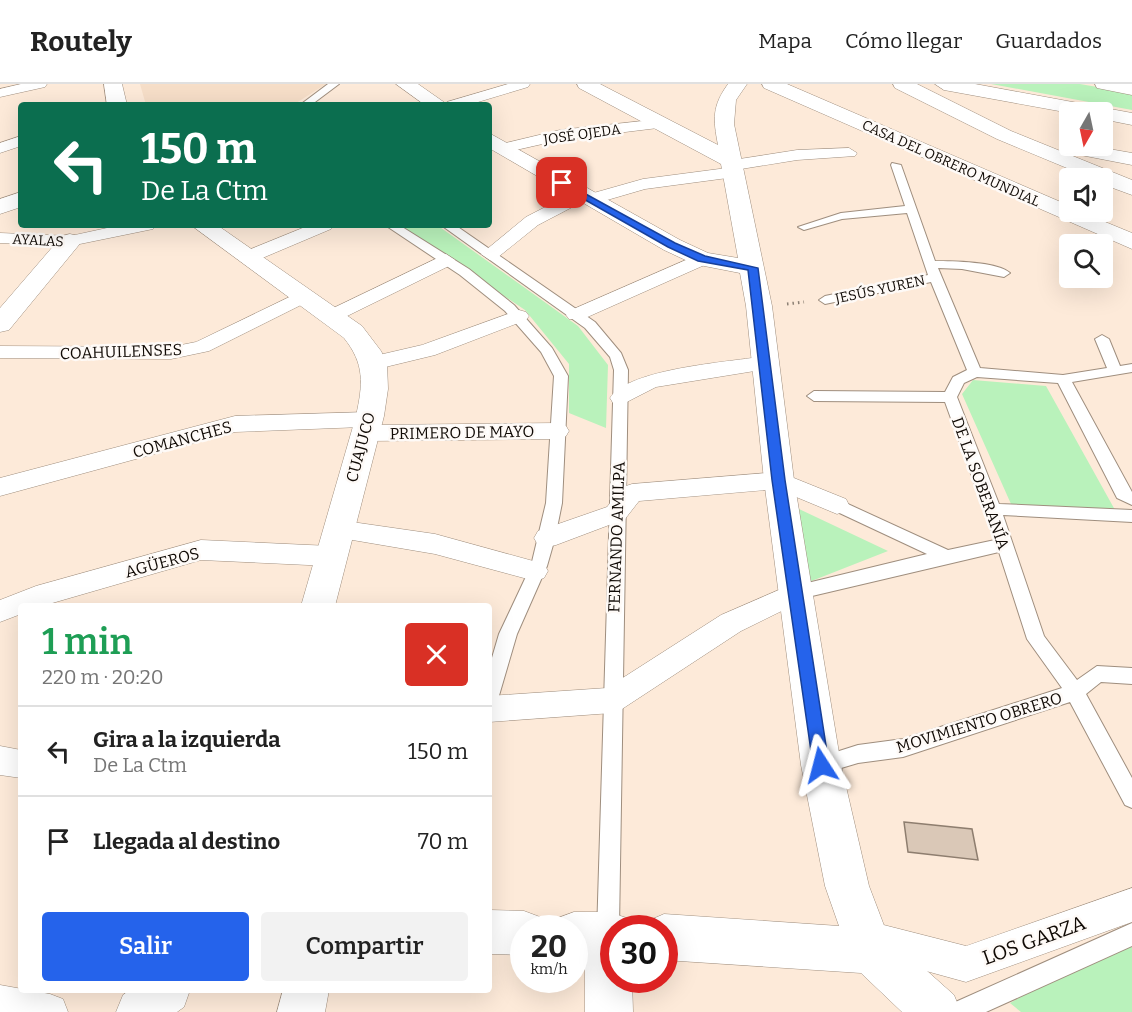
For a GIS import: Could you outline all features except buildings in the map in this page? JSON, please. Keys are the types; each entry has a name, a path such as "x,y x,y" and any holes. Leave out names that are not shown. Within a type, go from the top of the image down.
{"street":[{"path":"0,93 40,84"},
{"path":"113,84 116,102"},
{"path":"405,84 433,102"},
{"path":"462,102 523,84"},
{"path":"586,84 733,166"},
{"path":"738,84 731,91 724,110 724,124 744,237 753,268 779,480 821,765 847,886 868,944 937,1012"},
{"name":"CASA DEL OBRERO MUNDIAL","path":"771,84 1132,242"},
{"path":"902,84 1059,107"},
{"path":"1104,84 1132,89"},
{"path":"939,89 1004,135 1132,188"},
{"path":"1113,115 1132,119"},
{"name":"JOSÉ OJEDA","path":"495,145 661,124"},
{"path":"1004,135 1132,159"},
{"path":"0,147 18,142"},
{"path":"495,145 672,245 702,259 753,268"},
{"path":"490,254 532,221 586,198 733,166 798,155 849,153"},
{"path":"0,207 18,200"},
{"name":"AYALAS","path":"0,238 70,241 133,228"},
{"path":"206,228 353,332 367,350 373,363 428,350 519,316"},
{"path":"246,258 318,228"},
{"path":"0,324 70,241"},
{"path":"576,315 702,259"},
{"path":"330,317 446,260"},
{"name":"COAHUILENSES","path":"0,352 171,353 202,347 302,297"},
{"name":"CUAJUCO","path":"319,603 368,426 374,391 373,363"},
{"path":"621,398 651,381 766,363"},
{"name":"COMANCHES","path":"0,487 235,424 368,426"},
{"name":"PRIMERO DE MAYO","path":"368,426 558,431"},
{"path":"547,538 616,513 632,493 779,480 837,505"},
{"path":"338,529 435,544 535,571"},
{"name":"AGÜEROS","path":"21,603 201,550 330,556"},
{"path":"492,709 612,700 730,623 795,592"},
{"name":"AGÜEROS","path":"0,611 18,604"},
{"path":"0,760 8,764 18,764"},
{"name":"LOS GARZA","path":"678,937 868,944 966,964 1132,905"},
{"path":"492,932 510,933"},
{"path":"599,934 609,1012"},
{"path":"140,1012 162,993"},
{"path":"301,1012 305,993"},
{"path":"0,1003 50,1012"}],"lane":[{"path":"309,102 334,84"},
{"path":"896,165 933,270 975,372 1064,379 1132,368"},
{"path":"804,227 841,216 910,209"},
{"path":"396,228 446,260 519,316 552,357 561,376 554,503 547,538 539,566 508,634 492,689"},
{"name":"FERNANDO AMILPA","path":"451,228 590,325 616,356 621,370 612,700 599,934"},
{"name":"JESÚS YUREN","path":"825,300 933,270 962,265 1004,273"},
{"path":"1102,339 1115,371"},
{"name":"DE LA SOBERANÍA","path":"975,372 958,380 950,397 993,509 1036,639 1075,692 1132,798"},
{"path":"1064,379 1129,495"},
{"path":"814,396 950,397"},
{"path":"837,505 944,555"},
{"path":"993,509 1132,516"},
{"path":"795,592 856,579 944,555 1004,545"},
{"name":"MOVIMIENTO OBRERO","path":"821,765 858,754 903,748 1075,692 1097,674 1132,676"},
{"path":"959,1012 1132,934"}],"shaded area":[{"path":"140,84 326,84 298,102 145,102"}],"green space":[{"path":"991,84 1080,84 1132,93 1132,110 1113,106 1113,102 1089,102"},
{"path":"402,228 441,228 578,326 608,365 606,428 569,413 569,364 525,310"},
{"path":"973,380 1046,386 1115,510 1011,504 962,394"},
{"path":"799,509 888,551 809,582"},
{"path":"1132,933 1132,1012 1021,1012 1010,1003"}],"route":[{"path":"562,183 672,245 702,259 753,268 779,480 821,765"}]}
